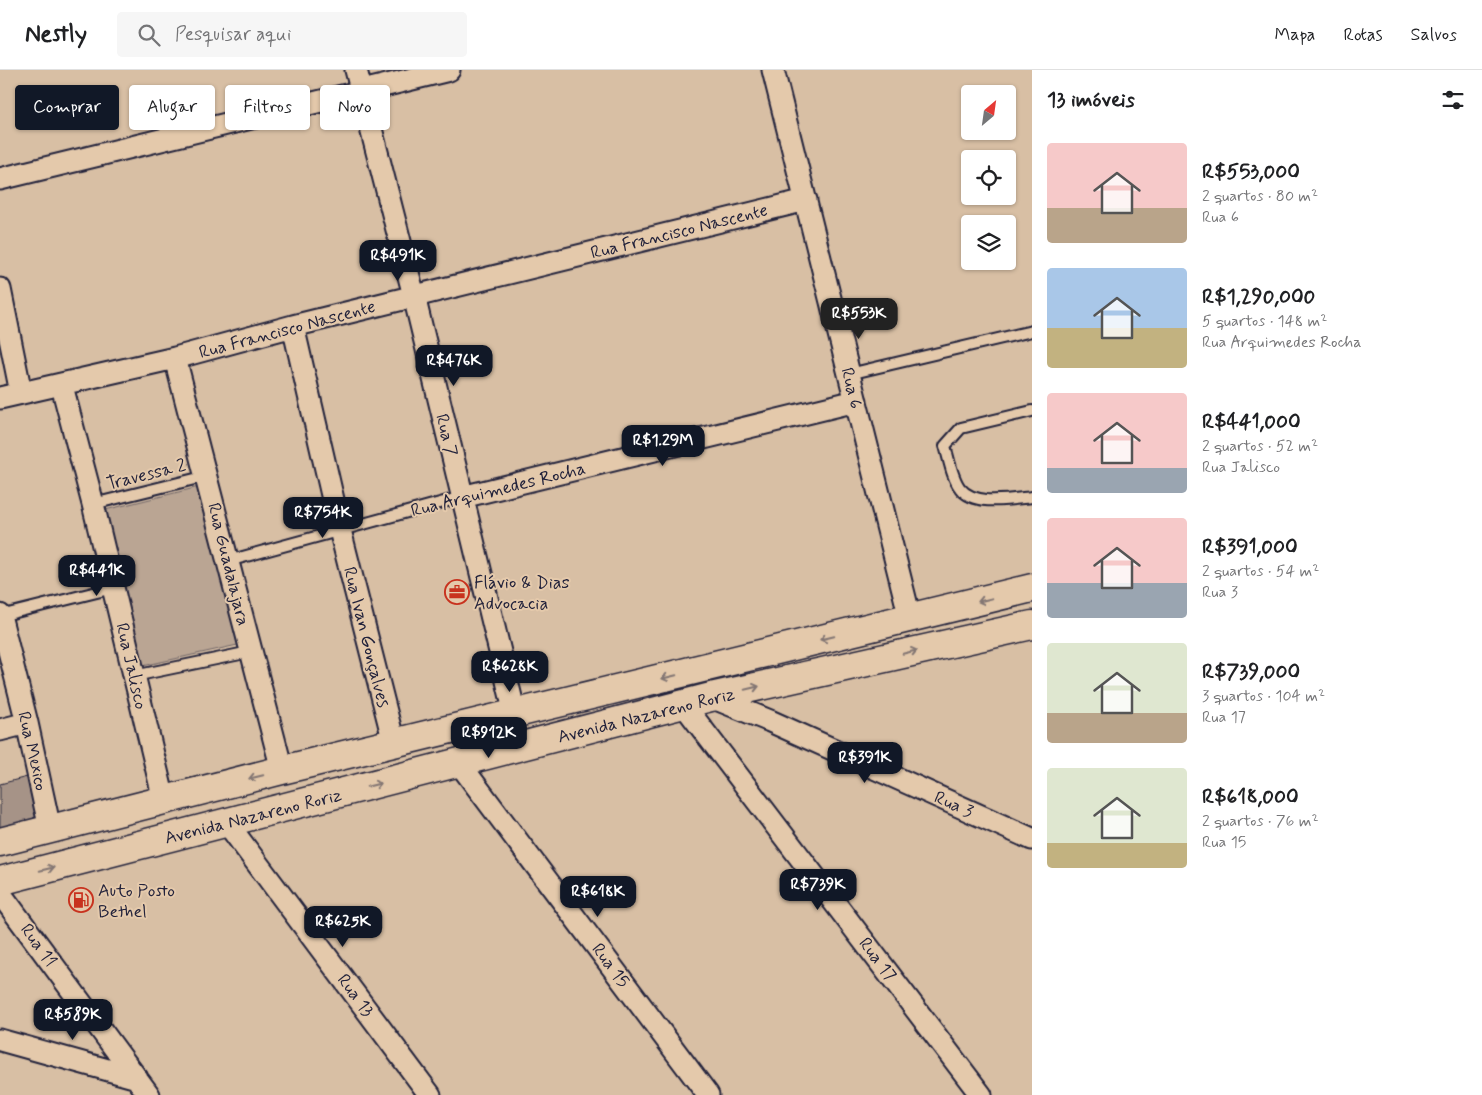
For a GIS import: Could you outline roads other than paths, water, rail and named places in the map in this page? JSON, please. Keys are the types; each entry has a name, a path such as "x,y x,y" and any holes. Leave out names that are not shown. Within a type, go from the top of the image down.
{"main road":[{"name":"Avenida Nazareno Roriz","path":"0,842 282,770 1032,588"},
{"name":"Avenida Nazareno Roriz","path":"0,881 684,704 1032,625"},
{"path":"405,777 414,762 424,754 508,732 514,725 515,714"}],"street":[{"name":"Rua 7","path":"356,70 359,85"},
{"path":"390,86 450,70"},
{"name":"Rua 6","path":"773,70 910,618"},
{"path":"0,179 320,103"},
{"name":"Rua 7","path":"371,130 414,296 515,714"},
{"name":"Rua Francisco Nascente","path":"0,398 62,386 293,326 806,200"},
{"path":"0,289 21,393"},
{"name":"Rua Ivan Gonçalves","path":"293,326 340,530 394,743"},
{"name":"Rua Guadalajara","path":"175,358 282,770"},
{"name":"Rua Jalisco","path":"62,386 93,504 164,800"},
{"name":"Rua Arquimedes Rocha","path":"462,497 856,401"},
{"name":"Rua Mexico","path":"0,616 27,723 50,829"},
{"name":"Rua 3","path":"711,698 770,721 1032,839"},
{"name":"Rua 17","path":"684,704 981,1095"},
{"path":"0,730 27,723"},
{"name":"Rua 15","path":"459,763 708,1095"},
{"name":"Rua 13","path":"227,823 430,1095"},
{"name":"Rua 11","path":"0,892 145,1090"},
{"path":"0,1040 145,1090"}],"lane":[{"path":"849,374 1032,331"},
{"path":"1032,411 961,428 945,446 960,488 972,497 982,500 1032,497"},
{"name":"Travessa 2","path":"93,504 207,476"},
{"name":"Rua Arquimedes Rocha","path":"228,561 462,497"},
{"path":"0,616 113,588"},
{"path":"134,676 250,652"}],"place":[{"name":"Flávio & Dias Advocacia","path":"457,592"},
{"name":"Auto Posto Bethel","path":"81,900"}]}
